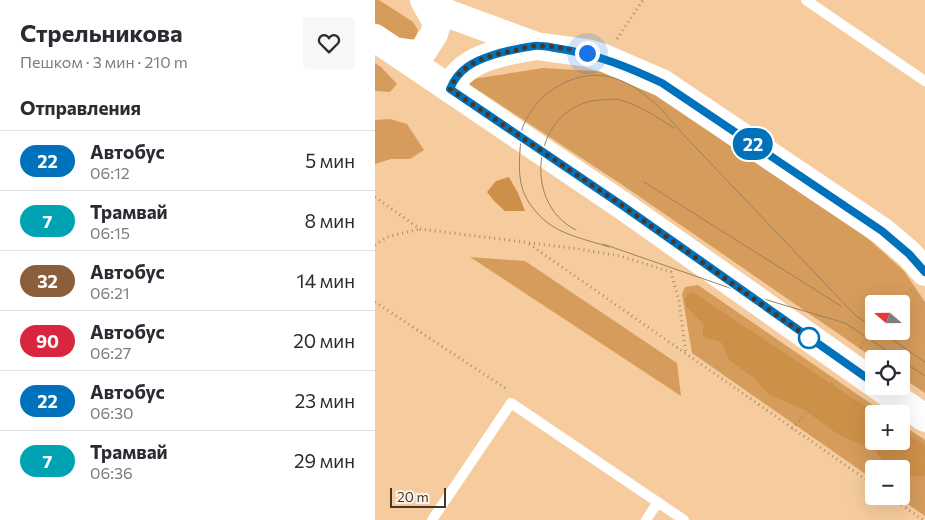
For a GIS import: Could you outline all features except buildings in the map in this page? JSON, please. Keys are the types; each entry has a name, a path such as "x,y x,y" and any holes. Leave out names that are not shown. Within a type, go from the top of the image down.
{"main road":[{"path":"385,44 415,54 423,50 435,34 437,24 424,0"},
{"path":"424,0 449,14 536,46 587,53 604,58 662,83 882,231 909,254 925,272"},
{"path":"385,44 623,206 865,378"},
{"path":"450,89 453,79 467,66 481,59 505,52 536,46"},
{"path":"891,395 925,418"}],"lane":[{"path":"806,0 925,81"},
{"path":"432,520 511,403 684,520"},
{"path":"646,520 657,502"}],"path":[{"path":"604,58 643,0"},
{"path":"375,197 420,228"},
{"path":"375,245 387,237 420,228 620,256 671,272 679,301 686,355"},
{"path":"529,244 865,480"},
{"path":"902,505 923,520"}],"shaded area":[{"path":"375,0 379,0 413,22 418,30 415,39 404,42 375,23"},
{"path":"375,63 397,84 390,92 375,91"},
{"path":"543,68 610,72 654,92 863,234 904,271 925,302 925,393 910,383 910,350 865,350 865,352 621,184 469,84 473,79"},
{"path":"390,119 407,124 424,150 410,159 391,159 375,164 375,120"},
{"path":"509,177 525,211 505,211 487,192 496,181"},
{"path":"470,257 525,261 677,363 681,396"},
{"path":"698,285 873,405 865,405 865,450 910,450 910,430 925,440 925,516 909,505 910,460 865,460 865,474 692,353 682,294 685,287"},
{"path":"690,292 697,295 865,406 865,446 839,435 806,411 768,394 754,378 729,360 721,342 703,337 703,324 686,306 685,298"},
{"path":"910,436 925,445 925,476 917,477 910,475 910,460 883,460 875,450 910,450"}],"tram line":[{"path":"609,247 575,236 550,225 529,203 520,179 521,134 530,112 539,101 561,84 587,76 600,75 614,78 634,87 651,100 856,316 865,322"},
{"path":"576,230 558,217 546,198 541,178 542,156 548,136 560,118 578,106 600,100 615,99 641,108 674,128"},
{"path":"644,182 841,306"},
{"path":"603,244 750,295 845,323 886,350"},
{"path":"893,340 925,362"},
{"path":"910,366 925,376"}],"bus line":[{"name":"22","path":"865,377 623,206 450,89 453,79 467,66 481,59 536,46 587,53 630,68 662,83 882,231 909,254 925,272"}],"route":[{"path":"587,53 536,46 505,52 481,59 467,66 453,79 450,89 623,206 809,338"}]}
